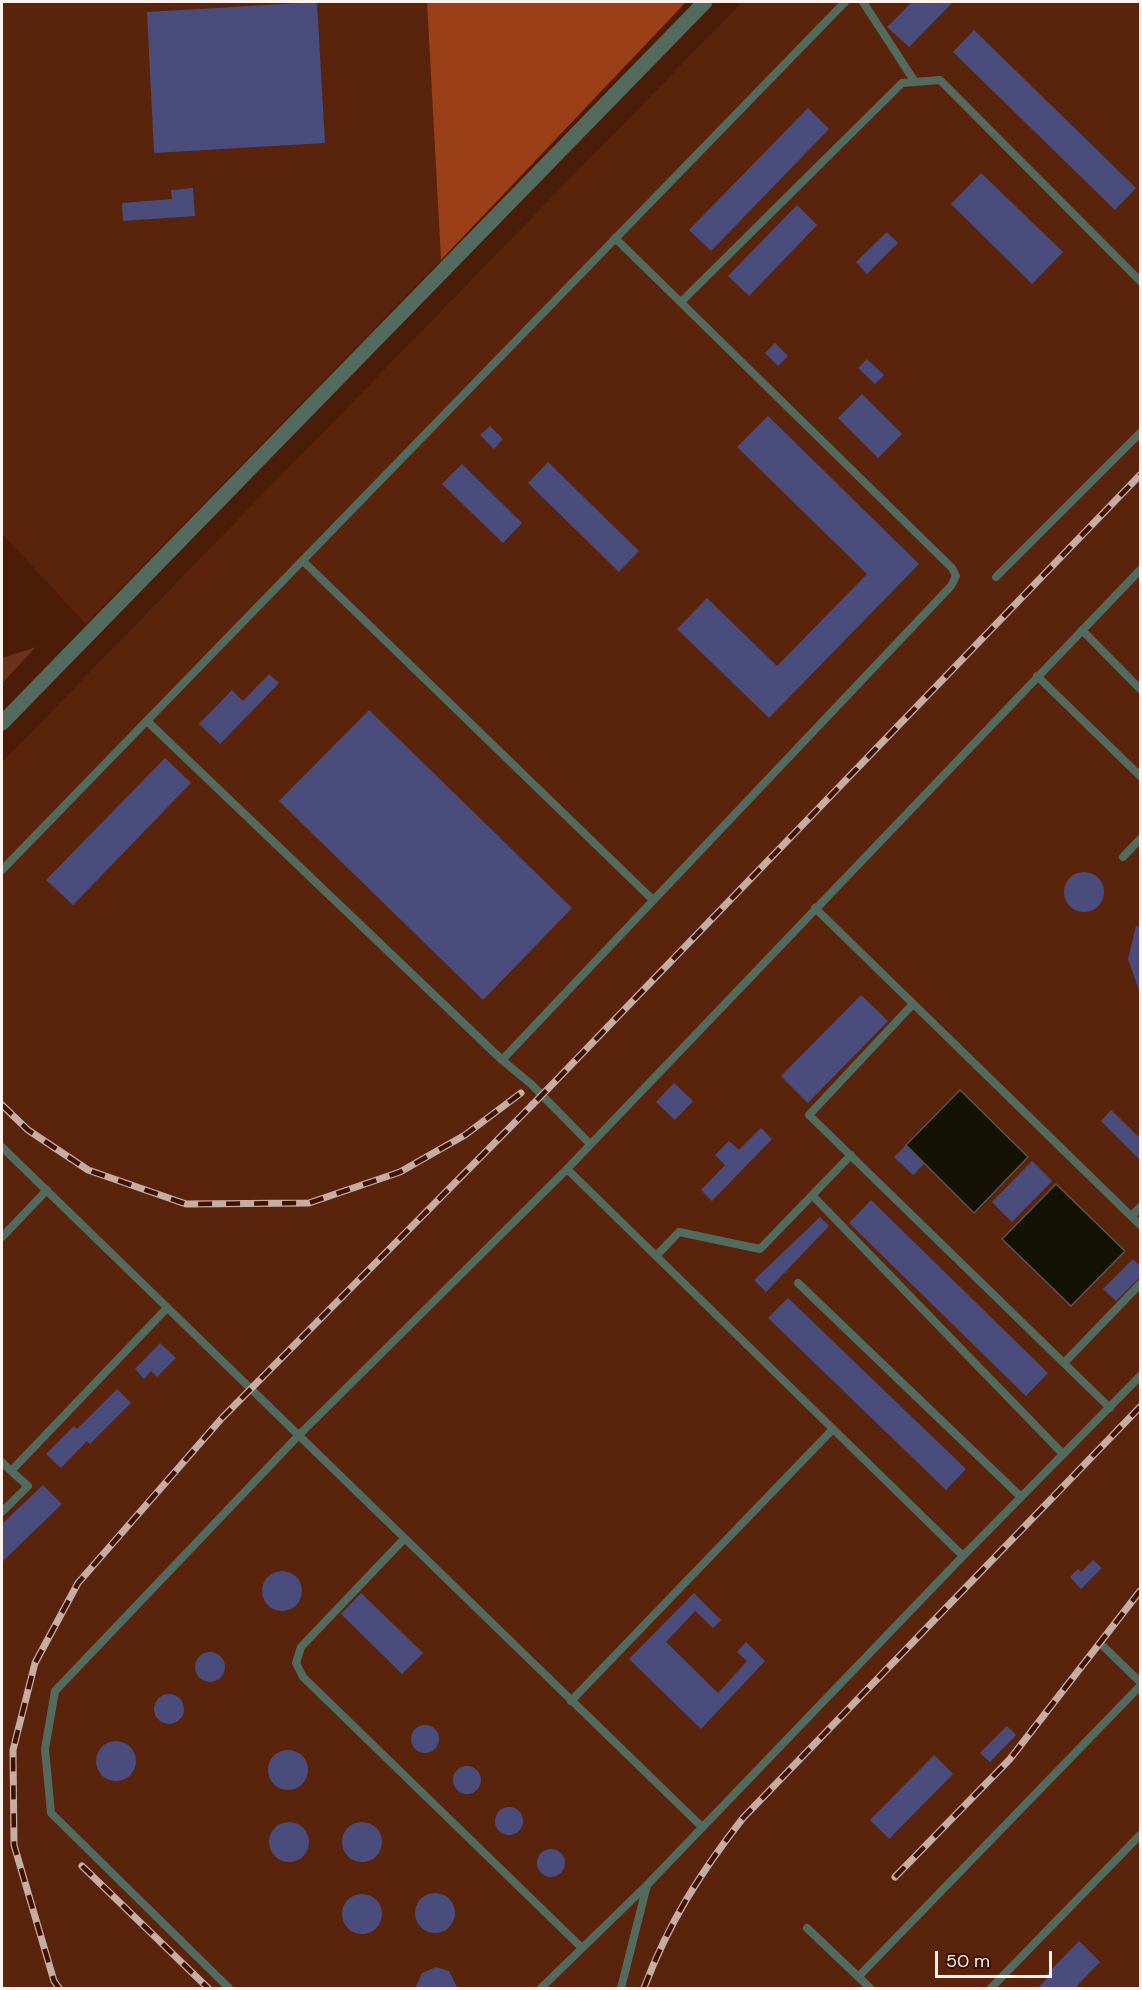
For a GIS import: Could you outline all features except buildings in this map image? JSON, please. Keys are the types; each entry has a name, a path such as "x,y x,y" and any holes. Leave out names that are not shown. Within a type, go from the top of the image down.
{"street":[{"path":"2,723 705,2"}],"lane":[{"path":"2,870 845,2"},
{"path":"863,2 915,82"},
{"path":"681,302 902,83 940,80 1140,281"},
{"path":"502,1060 652,899 951,586 956,576 952,568 615,238"},
{"path":"996,577 1140,433"},
{"path":"303,561 652,899"},
{"path":"229,1989 51,1813 45,1749 55,1691 299,1435 567,1169 1140,570"},
{"path":"1082,630 1140,689"},
{"path":"1037,676 1140,776"},
{"path":"148,722 502,1060 531,1084 590,1144"},
{"path":"1123,857 1140,839"},
{"path":"815,908 1140,1225"},
{"path":"913,1004 809,1115 1110,1407"},
{"path":"2,1147 702,1827"},
{"path":"656,1256 679,1232 760,1249 851,1155"},
{"path":"567,1169 963,1556"},
{"path":"2,1237 47,1190"},
{"path":"812,1195 1063,1454"},
{"path":"1132,1216 1140,1207"},
{"path":"798,1283 1021,1497"},
{"path":"1064,1363 1140,1284"},
{"path":"11,1471 167,1308"},
{"path":"541,1989 647,1885 963,1556 1140,1376"},
{"path":"570,1701 833,1429"},
{"path":"2,1462 28,1486 2,1512"},
{"path":"404,1539 301,1647 296,1663 303,1677 582,1948"},
{"path":"858,1977 1140,1684 1104,1647"},
{"path":"991,1989 1140,1835"},
{"path":"621,1989 647,1885"},
{"path":"807,1928 870,1989"}],"shaded area":[{"path":"2,2 427,2 441,260 86,624 2,534"},
{"path":"427,2 686,2 441,260"},
{"path":"742,2 1140,2 1140,1988 2,1988 2,762"},
{"path":"36,647 2,683 2,658"},
{"path":"960,1090 1028,1157 974,1213 906,1145"},
{"path":"1056,1184 1125,1251 1071,1306 1002,1239"}],"railway":[{"path":"59,1988 54,1981 14,1845 13,1750 35,1663 78,1583 222,1418 542,1095 1140,475"},
{"path":"2,1105 28,1130 88,1170 186,1204 309,1203 400,1172 465,1135 521,1093"},
{"path":"644,1988 664,1941 687,1899 713,1858 743,1818 1140,1407"},
{"path":"895,1877 1010,1759 1140,1591"},
{"path":"82,1866 208,1988"}]}
